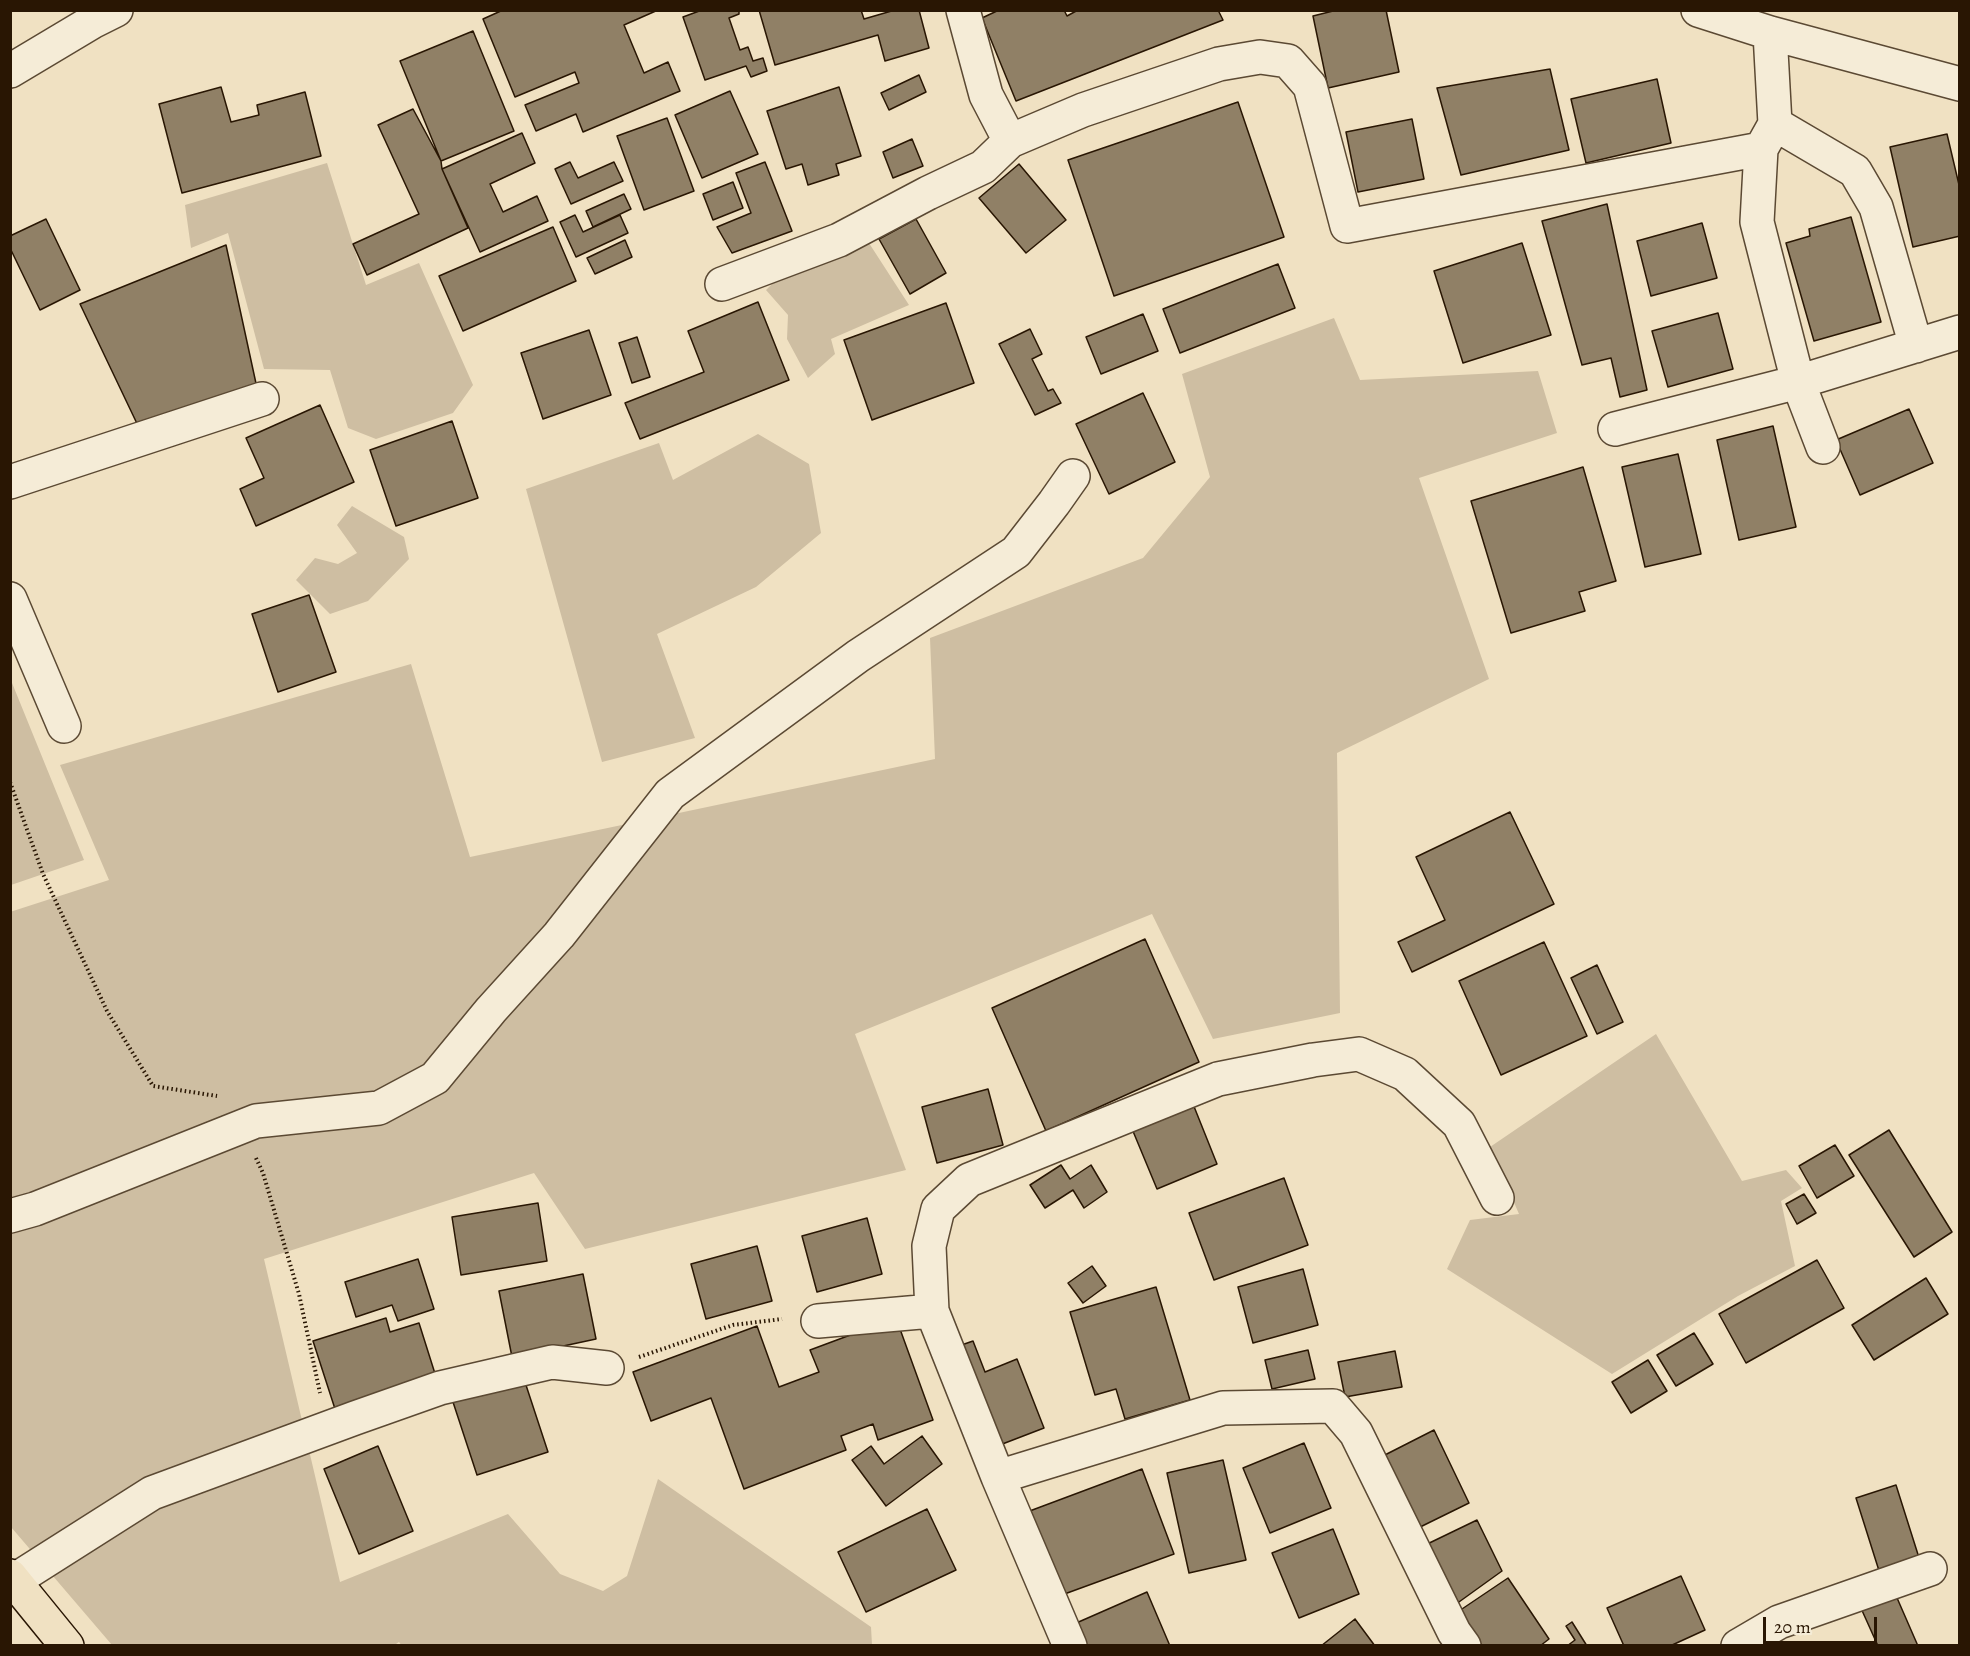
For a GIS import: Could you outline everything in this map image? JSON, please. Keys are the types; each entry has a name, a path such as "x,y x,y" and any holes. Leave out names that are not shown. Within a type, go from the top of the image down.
{"main road":[{"path":"13,1578 66,1646"}],"street":[{"path":"10,71 116,10"},
{"path":"963,10 986,95 1010,141"},
{"path":"1698,10 1770,33 1959,84"},
{"path":"1770,33 1768,136 1757,222 1798,382 1823,447"},
{"path":"722,284 839,240 983,166 1010,141 1083,110 1209,67 1260,57 1288,61 1310,86 1347,226 1768,136 1855,171 1875,207 1916,346"},
{"path":"1615,429 1798,382 1959,332"},
{"path":"10,482 262,399"},
{"path":"10,1216 256,1121 379,1108 435,1078 491,1010 559,935 670,794 858,656 1016,552 1072,476"},
{"path":"10,599 64,726"},
{"path":"1070,1646 998,1477 932,1311 929,1246 938,1209 969,1180 1218,1079 1292,1064 1359,1054 1405,1074 1460,1124 1497,1198"},
{"path":"818,1321 932,1311"},
{"path":"13,1578 152,1493 440,1388 552,1362 607,1368"},
{"path":"998,1477 1223,1408 1333,1406 1356,1433 1454,1632 1464,1646"},
{"path":"1738,1646 1779,1623 1930,1569"}],"path":[{"path":"10,782 43,874 102,1000 153,1086 217,1096 241,1126 263,1173 299,1294 327,1428"},
{"path":"607,1368 733,1325 803,1316 818,1321"}],"shaded area":[{"path":"327,163 366,285 419,263 473,385 453,413 376,439 348,428 330,370 264,369 228,233 191,248 185,205"},
{"path":"867,240 909,305 831,339 835,354 808,378 787,339 788,315 766,290 779,277"},
{"path":"1334,318 1360,380 1538,371 1557,433 1419,478 1489,679 1337,753 1340,1013 1213,1039 1152,914 855,1034 906,1170 585,1249 534,1173 264,1259 340,1582 508,1514 560,1574 603,1591 627,1576 658,1479 871,1627 872,1645 402,1646 399,1642 393,1646 112,1645 11,1527 10,912 109,880 60,765 411,664 470,857 935,759 930,638 1143,558 1210,477 1182,374"},
{"path":"758,434 809,464 821,533 756,587 657,634 695,738 602,762 526,489 659,443 673,480"},
{"path":"352,506 404,537 409,559 368,601 330,614 296,580 315,558 338,564 357,553 337,525"},
{"path":"10,678 84,860 11,885 10,885"},
{"path":"1656,1034 1742,1181 1786,1170 1802,1188 1781,1201 1795,1266 1738,1296 1612,1374 1447,1269 1470,1220 1519,1214 1490,1147"}],"building":[{"path":"503,10 658,10 624,25 644,73 668,62 680,91 583,132 576,114 536,131 525,105 579,83 575,72 515,97 483,19"},
{"path":"702,10 739,10 739,14 729,18 740,50 748,47 753,61 763,58 767,71 751,77 746,66 705,80 683,17"},
{"path":"759,10 861,10 864,19 895,10 919,10 929,48 885,61 878,35 775,65"},
{"path":"999,10 1064,10 1067,16 1078,10 1218,10 1223,20 1016,101 982,18"},
{"path":"1337,10 1386,10 1399,72 1328,88 1313,16"},
{"path":"473,31 514,131 441,161 400,61"},
{"path":"1550,69 1569,150 1461,175 1437,88"},
{"path":"919,75 926,92 889,110 881,93"},
{"path":"1657,79 1671,143 1586,163 1571,99"},
{"path":"221,87 231,122 259,115 257,105 305,92 321,156 182,193 159,104"},
{"path":"839,87 861,156 836,164 839,175 808,185 802,164 786,169 767,111"},
{"path":"730,91 758,154 702,178 675,115"},
{"path":"1238,102 1284,237 1114,296 1068,160"},
{"path":"413,109 441,161 442,169 468,228 367,275 353,244 419,214 378,125"},
{"path":"667,118 694,191 644,210 617,136"},
{"path":"1412,119 1424,179 1358,192 1346,132"},
{"path":"522,133 535,163 490,184 503,212 537,196 548,221 480,252 442,169"},
{"path":"1947,134 1960,189 1960,236 1913,247 1890,147"},
{"path":"912,139 923,166 893,178 883,152"},
{"path":"570,162 578,178 614,162 623,181 571,204 555,169"},
{"path":"765,162 792,231 732,253 717,227 751,213 736,173"},
{"path":"1019,164 1066,220 1026,253 979,198"},
{"path":"733,182 743,208 713,220 703,194"},
{"path":"624,194 631,209 593,227 586,211"},
{"path":"1607,204 1647,390 1620,397 1611,358 1582,365 1542,221"},
{"path":"575,215 583,232 620,215 628,233 576,257 560,222"},
{"path":"1851,217 1881,322 1814,341 1786,243 1810,236 1809,229"},
{"path":"46,219 80,290 40,310 10,248 10,236"},
{"path":"916,219 946,273 910,294 879,239"},
{"path":"1702,223 1717,278 1651,296 1637,241"},
{"path":"553,227 576,281 463,331 439,276"},
{"path":"625,240 632,257 595,274 587,258"},
{"path":"1522,243 1551,335 1463,363 1434,271"},
{"path":"226,245 257,388 141,432 80,304"},
{"path":"1278,264 1295,308 1180,353 1163,309"},
{"path":"758,302 789,380 640,439 625,403 704,372 688,331"},
{"path":"946,303 974,383 872,420 844,340"},
{"path":"1718,313 1733,369 1668,387 1652,331"},
{"path":"1143,314 1158,351 1101,374 1086,337"},
{"path":"1030,329 1042,354 1032,359 1048,391 1053,389 1061,403 1035,415 999,344"},
{"path":"589,330 611,395 543,419 521,353"},
{"path":"637,337 650,377 632,383 619,343"},
{"path":"1143,393 1175,462 1109,494 1076,424"},
{"path":"320,405 354,482 256,526 240,489 264,478 246,438"},
{"path":"1909,409 1933,463 1860,495 1836,440"},
{"path":"452,421 478,498 396,526 370,450"},
{"path":"1773,426 1796,527 1739,540 1717,440"},
{"path":"1678,454 1701,554 1645,567 1622,467"},
{"path":"1583,467 1616,581 1579,592 1585,611 1511,633 1471,501"},
{"path":"309,595 336,672 278,692 252,614"},
{"path":"1510,812 1554,904 1412,972 1398,942 1445,920 1416,857"},
{"path":"1145,939 1199,1062 1046,1131 992,1008"},
{"path":"1544,942 1587,1036 1501,1075 1459,981"},
{"path":"1597,965 1623,1022 1597,1034 1571,978"},
{"path":"988,1089 1003,1145 937,1163 922,1107"},
{"path":"1191,1099 1217,1164 1157,1189 1130,1124"},
{"path":"1889,1130 1952,1232 1914,1257 1849,1155"},
{"path":"1835,1145 1854,1176 1817,1198 1799,1166"},
{"path":"1061,1165 1070,1179 1091,1165 1107,1192 1084,1208 1073,1190 1045,1208 1030,1185"},
{"path":"1284,1178 1308,1245 1214,1280 1189,1213"},
{"path":"1804,1194 1816,1213 1797,1224 1786,1204"},
{"path":"538,1203 547,1261 461,1275 452,1217"},
{"path":"867,1218 882,1274 817,1292 802,1236"},
{"path":"757,1246 772,1301 706,1319 691,1264"},
{"path":"418,1259 434,1309 398,1321 392,1305 356,1317 345,1282"},
{"path":"1817,1260 1844,1308 1746,1363 1719,1314"},
{"path":"1092,1266 1106,1286 1083,1303 1068,1283"},
{"path":"1303,1269 1318,1325 1253,1343 1238,1287"},
{"path":"583,1274 596,1339 512,1357 499,1291"},
{"path":"1926,1278 1948,1314 1874,1360 1852,1325"},
{"path":"1156,1287 1190,1400 1125,1419 1116,1389 1095,1395 1070,1312"},
{"path":"386,1318 390,1332 419,1323 437,1380 336,1412 313,1341"},
{"path":"896,1318 933,1420 878,1440 873,1424 841,1436 846,1450 744,1489 711,1398 651,1421 633,1372 757,1326 779,1387 819,1372 810,1350"},
{"path":"1694,1333 1713,1364 1676,1386 1657,1355"},
{"path":"973,1341 985,1372 1017,1359 1044,1428 992,1448 953,1348"},
{"path":"1308,1350 1315,1379 1272,1389 1265,1360"},
{"path":"1395,1351 1402,1387 1345,1397 1338,1362"},
{"path":"1648,1360 1667,1391 1631,1413 1612,1382"},
{"path":"523,1376 548,1452 477,1475 452,1399"},
{"path":"1434,1430 1469,1503 1412,1531 1377,1459"},
{"path":"922,1436 942,1464 886,1506 852,1460 871,1446 884,1464"},
{"path":"1304,1443 1331,1508 1270,1533 1243,1468"},
{"path":"378,1446 413,1531 359,1554 324,1469"},
{"path":"1223,1460 1246,1560 1189,1573 1167,1473"},
{"path":"1142,1469 1174,1554 1059,1596 1027,1512"},
{"path":"1896,1485 1921,1564 1881,1577 1856,1498"},
{"path":"927,1509 956,1570 866,1612 838,1552"},
{"path":"1477,1520 1502,1571 1452,1607 1419,1548"},
{"path":"1333,1529 1359,1594 1299,1618 1272,1553"},
{"path":"1681,1576 1705,1630 1670,1646 1624,1646 1607,1608"},
{"path":"1508,1578 1549,1639 1540,1646 1482,1646 1459,1611"},
{"path":"1894,1591 1918,1646 1878,1646 1860,1606"},
{"path":"1147,1592 1170,1646 1083,1646 1074,1624"},
{"path":"1355,1619 1375,1646 1321,1646"},
{"path":"1572,1622 1587,1646 1567,1646 1575,1640 1566,1626"}]}
